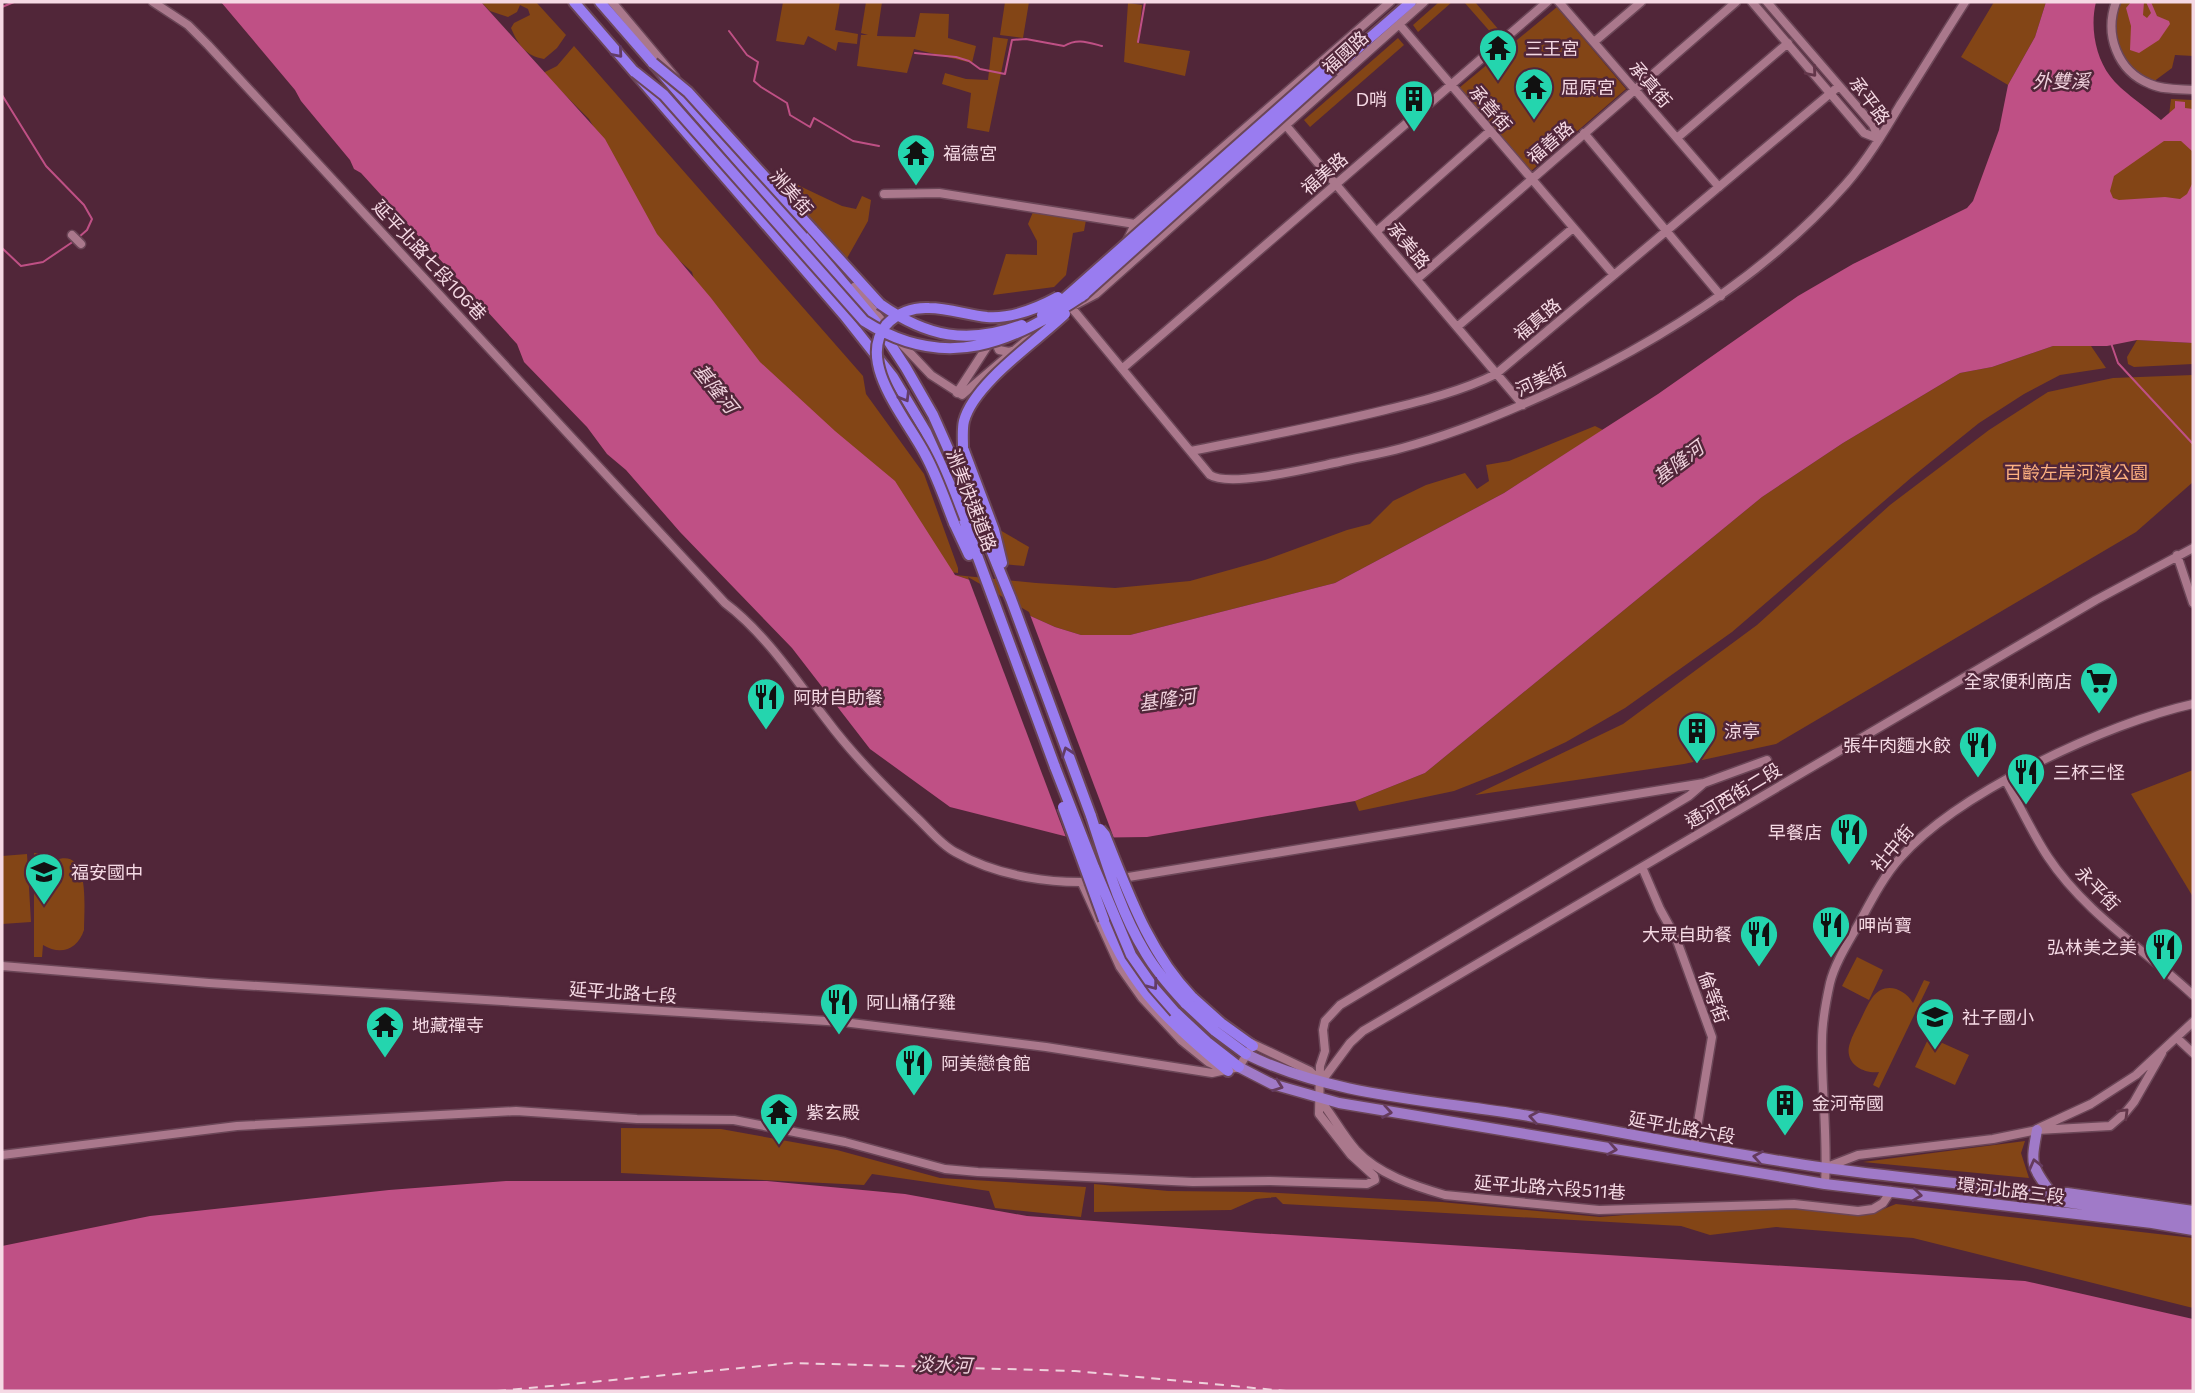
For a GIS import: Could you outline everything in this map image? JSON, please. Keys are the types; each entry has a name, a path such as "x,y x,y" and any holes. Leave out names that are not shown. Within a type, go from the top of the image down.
{"highway":[{"name":"洲美快速道路","path":"573,2 844,315 893,377 926,432 956,498 1055,767 1131,955 1172,1016 1207,1042 1233,1069"},
{"name":"洲美快速道路","path":"600,2 824,259 876,323 906,368 933,415 954,461 1010,599 1091,816 1105,835 1147,936 1188,1000 1221,1023 1250,1050"},
{"path":"635,72 664,95 864,321 891,337 934,347 976,347 1027,330 1047,320 1402,2"},
{"path":"1331,67 1411,2"},
{"path":"653,64 688,92 866,290 880,304 912,325 960,335 987,335 1041,316 1081,290"},
{"path":"1010,599 994,530 963,448 964,421 969,409 986,386 1081,290"},
{"path":"1007,640 928,458 881,379 876,363 876,349 884,328 904,312 930,307 1002,317 1018,314 1081,290"}],"main road":[{"path":"1250,1050 1279,1070 1321,1082"},
{"name":"延平北路七段","path":"1233,1069 1320,1100"},
{"name":"延平北路六段","path":"1321,1082 1826,1168"},
{"name":"延平北路六段","path":"1320,1100 1825,1184"},
{"path":"2036,1129 2031,1156 2036,1172 2052,1194"},
{"name":"環河北路三段","path":"1826,1168 2052,1194 2067,1193 2193,1211"},
{"path":"1825,1184 1837,1176 1847,1174 2055,1200 2193,1221"},
{"name":"環河北路三段","path":"1825,1184 2193,1230"}],"street":[{"name":"延平北路七段106巷","path":"153,2 188,25 208,45 779,658 828,722 885,786 954,851 1014,874 1082,883 1128,879 1704,783"},
{"name":"洲美街","path":"612,2 912,357 931,375 957,393"},
{"name":"福國路","path":"1269,106 1390,2"},
{"name":"福國路","path":"1286,125 1424,2"},
{"name":"福美路","path":"1123,368 1547,2"},
{"name":"承真街","path":"1559,2 1719,187"},
{"path":"1594,43 1641,2"},
{"name":"福善路","path":"1417,279 1736,2"},
{"name":"承平路","path":"1752,2 1864,133 1879,139"},
{"name":"承平路","path":"1767,2 1873,125 1879,139"},
{"name":"河美街","path":"1062,296 1216,479 1225,481 1264,476 1400,449 1467,428 1523,405 1620,358 1671,329 1769,260 1816,216 1848,181 1879,139 1965,2"},
{"path":"2116,2 2110,26 2111,36 2117,55 2129,70 2150,85 2193,90"},
{"name":"承善街","path":"1399,24 1614,275"},
{"path":"1677,138 1788,43"},
{"name":"福真路","path":"1191,451 1334,423 1418,402 1496,374 1839,86"},
{"path":"1269,106 1135,223 1120,253 1109,265 1086,283 1062,296 1016,312 994,336 957,393 962,395 967,392 1054,316 1096,294 1286,125"},
{"name":"承美路","path":"1269,106 1523,405"},
{"path":"1377,232 1490,131"},
{"path":"1584,133 1721,296"},
{"path":"884,194 939,193 1135,223"},
{"path":"1457,327 1573,228"},
{"path":"994,336 993,341 999,350 1015,350"},
{"name":"通河西街二段","path":"1321,1082 1338,1058 1363,1031 2118,587 2193,548"},
{"path":"2177,555 2193,603"},
{"name":"社中街","path":"1825,1184 1821,1038 1831,980 1873,899 1898,860 1927,831 1968,803 2036,764 2111,731 2170,709 2193,704"},
{"path":"2,1155 237,1126 516,1111 637,1119 734,1120 845,1142 945,1169 978,1172 1193,1182 1372,1182 1375,1180 1374,1176 1350,1155 1319,1114 1321,1066 1325,1051 1323,1030 1331,1013 1689,796 1704,783 1768,760"},
{"name":"永平街","path":"2006,781 2048,857 2082,898 2193,995"},
{"name":"倫等街","path":"1642,867 1676,938 1712,1037 1694,1146"},
{"path":"1082,883 1120,967 1142,998 1182,1041 1208,1062 1233,1069 1250,1050 1245,1034 1212,1009 1176,971 1150,931 1128,879"},
{"name":"延平北路七段","path":"2,967 209,983 843,1022 1046,1047 1203,1072 1233,1069"},
{"path":"2036,1129 2093,1103 2136,1076 2193,1022"},
{"path":"2177,1038 2193,1053"},
{"path":"1826,1168 1858,1155 1993,1139 2036,1129 2110,1126 2134,1102 2162,1053"},
{"name":"延平北路六段511巷","path":"1320,1100 1357,1152 1377,1167 1420,1188 1445,1195 1599,1210 1794,1204 1858,1211 1873,1209 1883,1203 1891,1192"}],"green space":[{"path":"481,2 536,2 566,35 557,48 544,59 538,58 523,49 511,28 514,23 530,15 528,9 520,5 517,12 508,17 490,11"},
{"path":"783,2 840,2 835,30 858,34 857,44 838,42 836,51 808,36 804,45 776,41"},
{"path":"866,2 882,2 877,36 915,37 920,13 949,14 948,38 976,46 972,63 914,49 907,73 857,66 861,35 868,35 861,33"},
{"path":"1005,2 1029,2 1023,38 1000,35"},
{"path":"1439,2 1452,2 1418,32 1413,25"},
{"path":"1464,2 1475,2 1499,30 1493,35"},
{"path":"1994,2 2046,2 2035,37 2008,85 1961,57"},
{"path":"2117,2 2193,2 2193,56 2175,55 2172,68 2153,82 2141,75 2131,67 2118,49 2114,28"},
{"path":"1128,3 1142,5 1138,43 1190,51 1185,76 1124,62"},
{"path":"1557,7 1626,89 1530,172 1459,88"},
{"path":"993,37 1008,39 989,132 967,128 971,93 942,84 945,73 966,79 988,80"},
{"path":"1398,38 1404,45 1310,127 1304,120"},
{"path":"574,46 863,376 866,394 924,474 958,573 949,572 817,415 802,407 792,391 783,392 695,283 692,272 662,245 589,119 545,75 545,72 557,66"},
{"path":"2171,99 2193,100 2193,206 2110,201 2109,187 2113,172 2168,124"},
{"path":"787,180 842,206 856,209 862,196 871,200 868,221 846,260 782,187"},
{"path":"1033,212 1086,220 1084,231 1073,233 1066,275 1054,287 993,295 1006,254 1037,255 1037,241 1028,224"},
{"path":"2137,340 2193,343 2193,364 2134,367 2128,364 2127,357"},
{"path":"2053,346 2091,346 2106,368 2060,375 1979,423 1732,632 1625,708 1566,742 1454,791 1359,811 1355,801 1425,773 1762,497 1843,443 1960,373 1992,367"},
{"name":"百齡左岸河濱公園","path":"2193,375 2193,482 2136,532 1776,744 1684,764 1475,795 1623,724 1757,625 1890,505 1989,430 2048,392 2113,378"},
{"path":"1595,426 1603,430 1504,493 1335,583 1130,635 1081,635 1055,627 1015,609 973,581 955,575 1115,588 1190,581 1265,560 1370,524 1393,501 1426,485 1465,473 1477,489 1489,481 1486,465 1509,461"},
{"path":"998,529 1029,547 1024,566 1003,564"},
{"path":"2193,770 2193,897 2131,794"},
{"path":"34,853 43,853 44,866 60,859 70,859 78,866 84,890 84,930 78,942 62,950 43,945 42,957 34,957"},
{"path":"27,854 31,922 2,924 2,856"},
{"path":"1857,957 1883,970 1869,1000 1842,986"},
{"path":"1924,980 1930,982 1879,1088 1873,1085 1879,1072 1861,1069 1849,1056 1852,1038 1868,1004 1877,993 1882,989 1894,988 1904,993 1913,1003"},
{"path":"1929,1037 1969,1055 1955,1085 1915,1067"},
{"path":"621,1128 721,1129 837,1150 940,1178 1086,1187 1081,1217 995,1208 989,1191 872,1174 864,1185 621,1173"},
{"path":"2025,1141 2021,1153 2029,1178 1863,1162"},
{"path":"1094,1184 1168,1191 1259,1192 1441,1202 1600,1217 1771,1203 1876,1212 1896,1204 2193,1238 2193,1308 1913,1238 1776,1227 1710,1235 1681,1226 1283,1204 1276,1197 1256,1199 1231,1210 1094,1212"}],"water":[{"path":"221,2 481,2 605,139 657,234 760,362 835,431 895,481 955,575 973,581 1015,609 1081,635 1130,635 1335,583 1504,493 1658,394 1798,296 1853,264 1967,208 1973,201 1999,130 2008,85 2035,37 2046,2 2096,2 2095,41 2105,68 2115,82 2161,120 2175,108 2175,101 2185,102 2185,108 2193,109 2193,152 2181,141 2164,141 2114,176 2110,191 2113,198 2119,200 2165,197 2180,199 2187,194 2193,182 2193,343 2137,340 2107,346 2053,346 1992,367 1960,373 1843,443 1762,497 1425,773 1355,801 1147,837 1072,838 950,807 870,749 792,648 680,532 626,470 607,454 587,427 524,362 517,344 361,173 354,169 350,160 295,90"},
{"path":"2131,2 2144,2 2143,15 2147,18 2151,13 2146,2 2151,2 2157,16 2170,24 2159,40 2139,53 2130,50 2131,26 2126,8"},
{"name":"淡水河","path":"506,1181 767,1181 905,1194 1027,1216 2025,1281 2193,1319 2193,1391 2,1391 2,1246 150,1216 389,1190"}],"pier":[{"path":"968,577 1029,612 1115,841 1067,840"}],"waterway":[{"path":"2,7 14,2"},
{"path":"1138,42 1145,2"},
{"path":"729,31 747,55 758,62 754,81 787,103 790,115 810,127 814,118 853,141 879,146"},
{"path":"915,53 956,57 969,61 980,69 1005,74 1012,40 1026,39 1064,46 1082,41 1102,46"},
{"path":"2,95 46,166 84,205 92,219 87,230 79,237"},
{"path":"2,248 21,266 43,262 74,241"},
{"path":"2111,343 2118,363 2193,444"}],"ferry route":[{"path":"497,1391 793,1363 1075,1371 1286,1391"}],"place":[{"name":"三王宮","path":"1498,82"},
{"name":"屈原宮","path":"1534,121"},
{"name":"D哨","path":"1414,133"},
{"name":"福德宮","path":"916,187"},
{"name":"全家便利商店","path":"2099,715"},
{"name":"阿財自助餐","path":"766,731"},
{"name":"涼亭","path":"1697,765"},
{"name":"張牛肉麵水餃","path":"1978,779"},
{"name":"三杯三怪","path":"2026,806"},
{"name":"早餐店","path":"1849,866"},
{"name":"福安國中","path":"44,906"},
{"name":"呷尚寶","path":"1831,959"},
{"name":"大眾自助餐","path":"1759,968"},
{"name":"弘林美之美","path":"2164,981"},
{"name":"阿山桶仔雞","path":"839,1036"},
{"name":"社子國小","path":"1935,1051"},
{"name":"地藏禪寺","path":"385,1059"},
{"name":"阿美戀食館","path":"914,1097"},
{"name":"金河帝國","path":"1785,1137"},
{"name":"紫玄殿","path":"779,1146"}],"water label":[{"name":"外雙溪","path":"2061,80"},
{"name":"基隆河","path":"716,388"},
{"name":"基隆河","path":"1678,462"},
{"name":"基隆河","path":"1167,699"}]}
